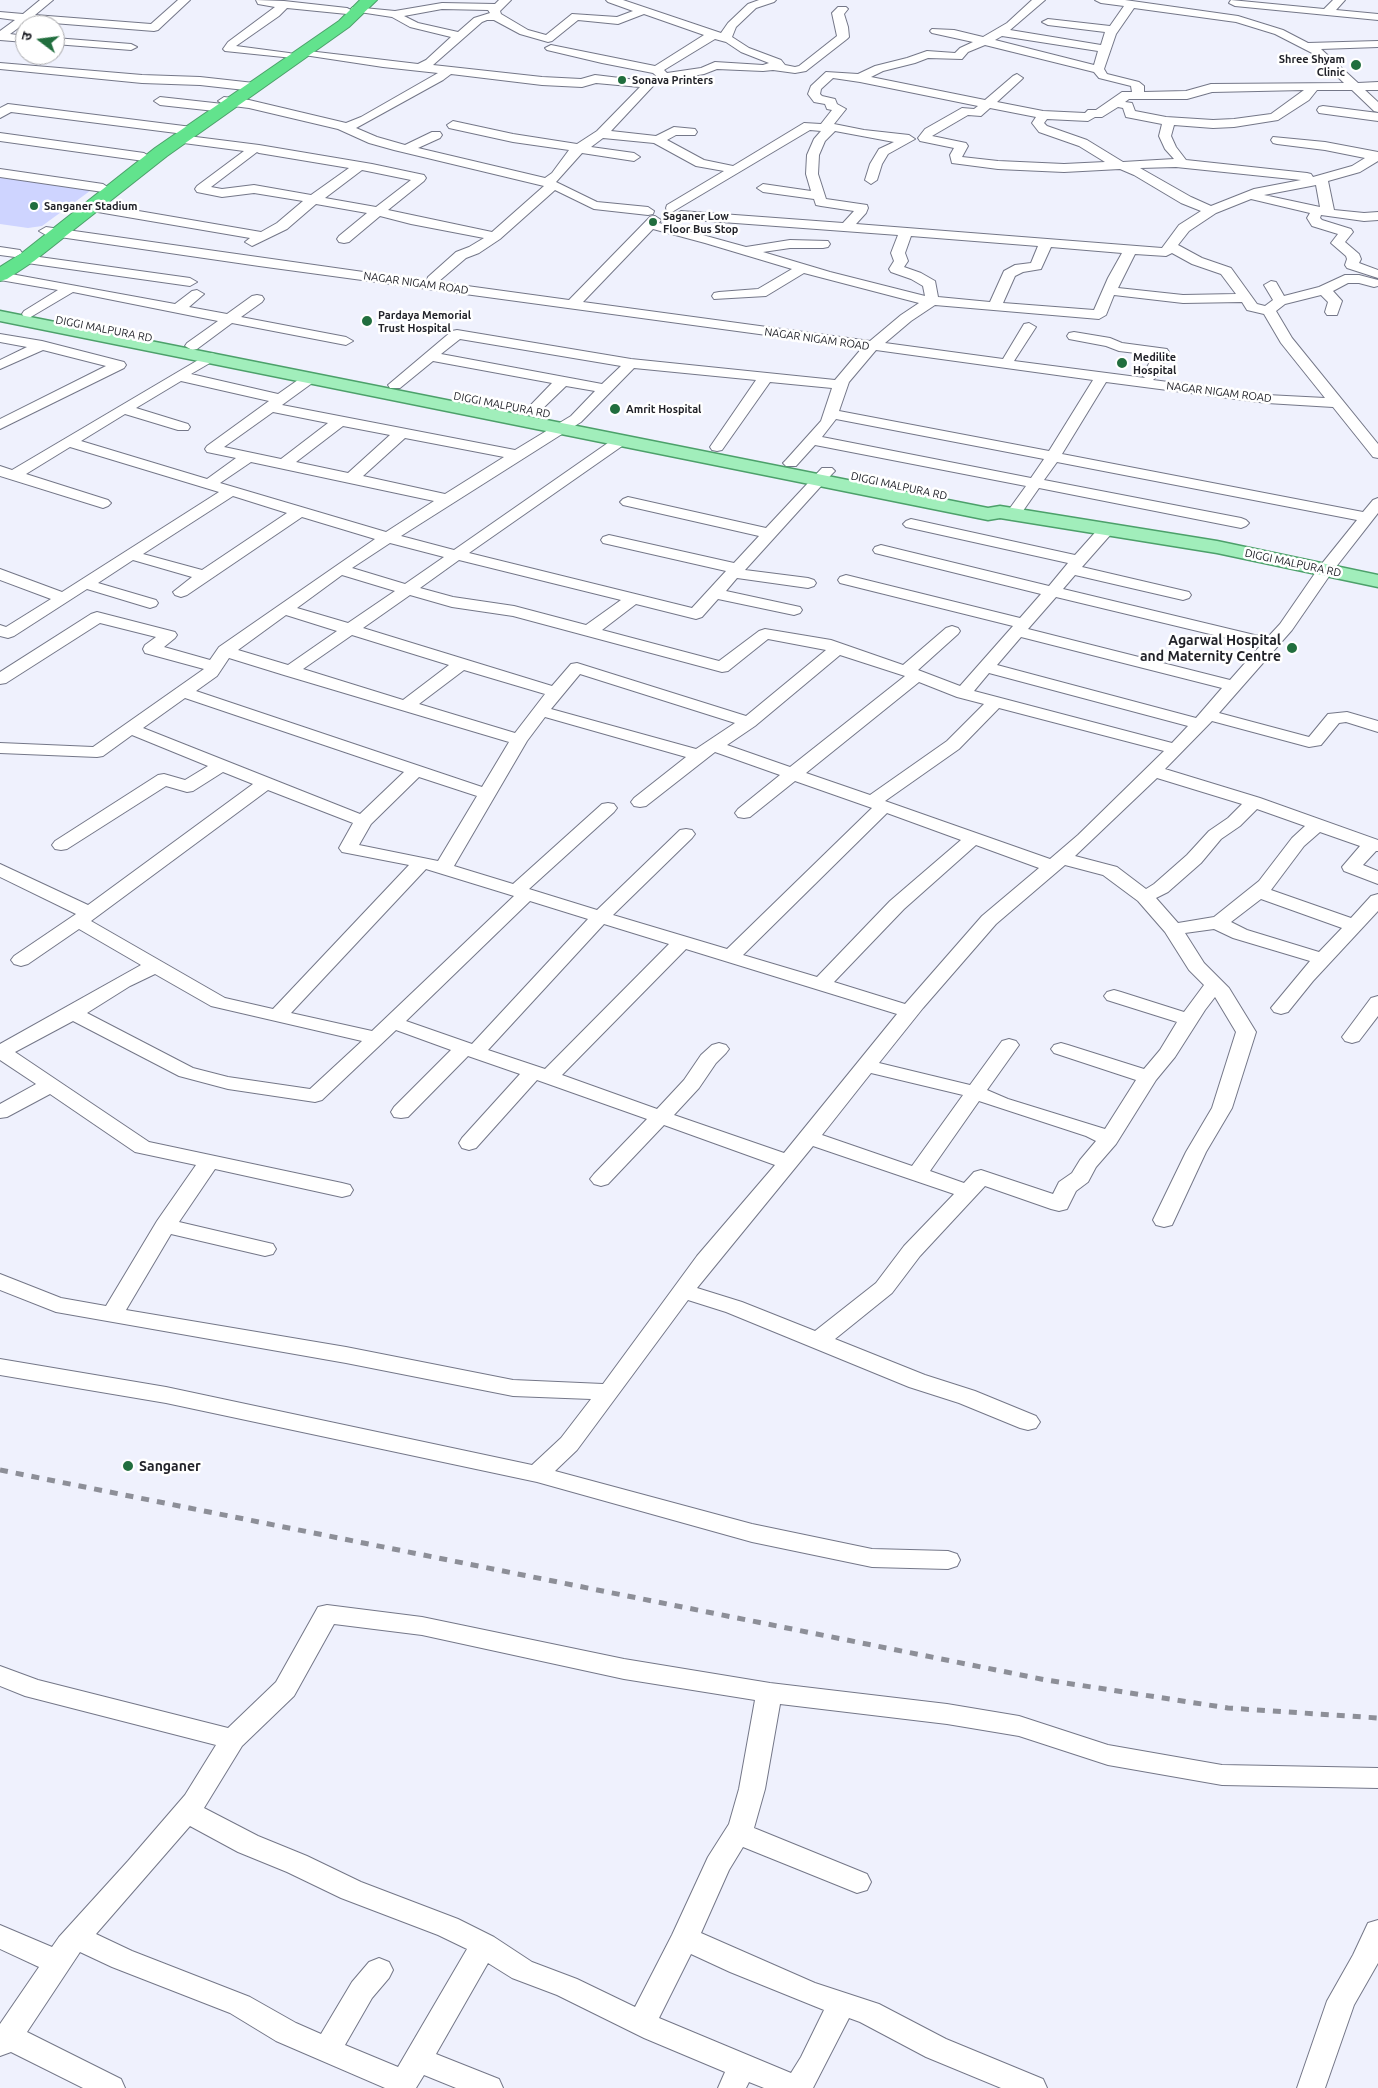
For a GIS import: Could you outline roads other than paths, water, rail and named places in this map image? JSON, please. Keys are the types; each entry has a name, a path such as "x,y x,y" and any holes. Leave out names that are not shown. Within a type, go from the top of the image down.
{"highway":[{"path":"0,264 13,254 92,207 185,133 296,54 358,6"},
{"path":"55,230 103,188 144,157 185,133"},
{"path":"0,276 13,254"}],"main road":[{"name":"DIGGI MALPURA RD","path":"0,309 532,411 620,440 822,476 988,514 1007,513 1217,547 1378,581"},
{"name":"DIGGI MALPURA RD","path":"0,316 310,378 569,424 717,447 791,463 822,476"}],"street":[{"path":"28,15 47,0"},
{"path":"100,74 184,0"},
{"path":"262,0 262,2 284,4 358,6 395,14 442,6 500,8 524,32 548,39 576,16 618,21 645,10"},
{"path":"551,48 661,73 704,71 715,65 763,68 779,65 777,62 757,55 727,39 612,0"},
{"path":"727,39 726,35 736,20 752,6 770,0"},
{"path":"860,78 874,70 911,61 927,54 958,57 964,50 1011,25 1039,0"},
{"path":"1101,0 1238,19 1262,27 1296,32 1306,46 1318,52 1378,108"},
{"path":"1237,0 1235,3 1274,4 1306,10 1378,17"},
{"path":"1328,12 1339,0"},
{"path":"284,4 275,14 232,44 229,49 296,54 542,81 582,82 595,79 648,84"},
{"path":"1098,69 1104,49 1113,30 1131,4"},
{"path":"1262,27 1274,4"},
{"path":"419,68 430,62 478,20 500,8"},
{"path":"802,69 843,37 838,13 842,9"},
{"path":"1296,32 1306,10"},
{"path":"395,14 404,21 414,25 460,36"},
{"path":"0,15 15,16"},
{"path":"65,20 154,28"},
{"path":"1048,22 1113,30"},
{"path":"15,25 0,37 15,38"},
{"path":"936,31 954,33 1063,62 1098,69 1103,76 1136,84 1138,86 1138,96"},
{"path":"1000,32 1104,49"},
{"path":"433,280 460,255 474,250 495,236 550,184 573,153 601,134 648,84 696,43 713,35"},
{"path":"65,42 131,47"},
{"path":"1306,46 1378,44"},
{"path":"0,66 249,87"},
{"path":"772,66 860,78 1043,115 1088,117 1092,113 1098,114 1126,95 1187,94 1211,88 1378,86"},
{"path":"346,128 365,120 439,78 448,70"},
{"path":"826,126 840,109 831,106 832,102 818,99 814,94 815,88 830,74"},
{"path":"651,219 669,220 676,211 735,170 808,126 824,128 826,126 906,140 925,137 951,118 966,111 977,113 1017,78"},
{"path":"1116,103 1128,106 1130,114 1169,121 1234,123 1277,115 1305,97 1314,87"},
{"path":"160,101 224,105 249,104 346,128 373,140 550,184 594,205 651,219 710,240 802,268 923,300 1099,314 1130,249"},
{"path":"2,111 8,108 43,111 185,133 256,149 420,178 344,239"},
{"path":"1323,110 1340,110 1378,116"},
{"path":"1043,115 1038,123 1043,129 1083,143 1121,166 1138,172 1186,200 1211,210"},
{"path":"1253,194 1270,181 1275,167 1275,149 1284,127 1284,119 1277,115"},
{"path":"1169,121 1165,136 1181,163"},
{"path":"453,125 580,150 634,157"},
{"path":"826,126 829,131 820,139 813,155 812,174 821,202 862,208 847,228"},
{"path":"658,140 674,131 691,132"},
{"path":"601,134 658,140 700,163 735,170"},
{"path":"406,149 436,135"},
{"path":"0,137 144,157"},
{"path":"925,137 962,146 956,154 956,160 1018,166 1121,166 1181,163 1301,175 1320,180"},
{"path":"248,181 242,192 196,193 256,149 278,139"},
{"path":"785,140 818,145"},
{"path":"871,180 876,164 883,152 906,140"},
{"path":"1275,149 1325,146 1377,156"},
{"path":"676,211 847,228 1166,252 1184,228 1211,210 1253,194 1320,180 1356,169 1377,156"},
{"path":"240,254 252,241 282,226 314,199 360,166"},
{"path":"224,172 248,181 314,199 495,236"},
{"path":"0,173 103,188"},
{"path":"1320,180 1323,212"},
{"path":"763,188 818,196"},
{"path":"1253,194 1323,212 1364,217 1378,216"},
{"path":"92,207 262,236"},
{"path":"1323,212 1313,218 1317,223 1346,232"},
{"path":"1364,217 1356,227 1346,232 1338,243 1352,254 1354,258 1352,265 1378,274"},
{"path":"576,302 651,219"},
{"name":"NAGAR NIGAM ROAD","path":"55,230 433,280 576,302"},
{"name":"NAGAR NIGAM ROAD","path":"55,230 1102,377 1267,399 1280,398"},
{"path":"906,232 898,253 901,261 896,269 916,276 930,284 932,301"},
{"path":"995,306 1010,274 1014,270 1036,266 1046,243"},
{"path":"745,251 790,244 823,244"},
{"path":"1172,246 1197,261 1226,271 1252,307 1269,310 1280,301 1324,290 1345,278 1359,278 1378,284"},
{"path":"13,254 190,282"},
{"path":"719,296 762,293 802,268"},
{"path":"0,276 346,341"},
{"path":"1271,285 1280,301"},
{"path":"29,314 71,288"},
{"path":"1324,290 1335,301 1332,312"},
{"path":"1111,291 1183,299 1245,298"},
{"path":"178,308 197,294"},
{"path":"192,346 257,299"},
{"path":"791,463 828,422 841,385 862,358 906,318 932,301"},
{"path":"1269,310 1286,340 1378,454"},
{"path":"1009,358 1029,327"},
{"path":"394,385 457,334 631,363 841,385"},
{"path":"1074,336 1110,342 1119,347 1162,352 1150,376"},
{"path":"0,338 42,345 119,365 0,425"},
{"name":"NAGAR NIGAM ROAD","path":"877,344 1150,376 1271,394 1280,398"},
{"path":"0,365 42,345"},
{"path":"430,356 606,389"},
{"path":"7,473 68,442 210,358"},
{"path":"4,746 97,752 211,672 225,651 340,570 517,455 569,424 631,363"},
{"path":"180,376 340,421 517,455"},
{"path":"717,447 766,377"},
{"path":"1007,513 1036,482 1102,377"},
{"path":"310,378 212,448 448,499"},
{"path":"532,411 563,381"},
{"path":"1280,398 1337,403"},
{"path":"124,409 183,428"},
{"path":"832,414 1202,486 1374,511"},
{"path":"284,464 340,421"},
{"path":"352,478 401,433"},
{"path":"290,671 620,440"},
{"path":"813,440 1241,523"},
{"path":"68,442 388,538 696,614 822,476"},
{"path":"209,484 249,456"},
{"path":"7,473 103,503"},
{"path":"1183,511 1202,486"},
{"path":"0,630 8,633 231,491"},
{"path":"628,502 770,533"},
{"path":"181,592 300,511"},
{"path":"537,1474 569,1444 705,1260 808,1138 910,1012 989,920 1084,839 1176,749 1286,627 1326,569 1374,511"},
{"path":"911,524 1183,594"},
{"path":"963,692 1106,530"},
{"path":"609,540 735,571 808,584"},
{"path":"881,550 1270,644"},
{"path":"131,555 204,576"},
{"path":"340,570 452,602 514,611 722,667 765,634 825,644 963,692 1176,749"},
{"path":"0,574 63,598"},
{"path":"846,580 1233,686"},
{"path":"86,584 150,603"},
{"path":"715,594 794,610"},
{"path":"589,631 634,598"},
{"path":"284,609 555,692"},
{"path":"0,680 97,617 169,635 151,649 215,667"},
{"path":"744,813 793,774 911,673 952,631"},
{"path":"640,802 699,755 749,722 837,649"},
{"path":"225,651 519,740"},
{"path":"407,706 461,664"},
{"path":"985,667 1309,742 1315,742 1334,718 1348,718 1378,727"},
{"path":"443,868 519,740 555,692 577,668 749,722"},
{"path":"183,692 487,794"},
{"path":"730,957 878,804 953,745 996,701"},
{"path":"541,711 699,755"},
{"path":"131,729 363,821"},
{"path":"714,746 974,838 1057,862 1110,871 1145,897 1174,929 1196,966 1222,992 1246,1032 1222,1108 1196,1152 1164,1220"},
{"path":"61,846 164,778 187,787 222,765"},
{"path":"416,770 363,821 348,848 422,862 443,868 910,1012"},
{"path":"1153,771 1254,802 1317,826 1375,845 1351,867 1378,878"},
{"path":"20,960 83,917 266,782"},
{"path":"1145,897 1161,888 1194,859 1215,835 1234,822 1254,802"},
{"path":"73,1013 186,1072 228,1084 315,1096 608,808"},
{"path":"1174,929 1220,922 1266,885 1298,842 1317,826"},
{"path":"401,1112 470,1050 600,917 686,834"},
{"path":"820,985 897,904 974,838"},
{"path":"278,1015 422,862"},
{"path":"0,870 83,917 218,1002 376,1038"},
{"path":"1257,891 1355,926"},
{"path":"1281,1008 1378,900"},
{"path":"1216,923 1240,934 1323,959"},
{"path":"469,1143 682,942"},
{"path":"157,965 123,982 73,1013 1,1052 142,1147 342,1190"},
{"path":"819,1340 884,1288 912,1251 981,1177 1059,1204 1067,1187 1081,1177 1087,1165 1109,1139 1148,1077 1168,1053 1196,1008 1215,985"},
{"path":"1114,996 1190,1020"},
{"path":"1352,1037 1378,1002"},
{"path":"391,1022 788,1162"},
{"path":"917,1174 1009,1045"},
{"path":"601,1179 692,1084 708,1060 719,1049"},
{"path":"1061,1049 1148,1077"},
{"path":"866,1066 976,1092 1001,1103 1093,1131 1109,1139"},
{"path":"0,1112 50,1085"},
{"path":"808,1138 968,1192"},
{"path":"112,1314 165,1226 210,1162"},
{"path":"165,1226 265,1249"},
{"path":"0,1281 56,1305 346,1355 513,1388 608,1392"},
{"path":"683,1291 734,1307 918,1381 1028,1422"},
{"path":"0,1367 166,1395 537,1474 752,1533 872,1558 948,1560"},
{"path":"110,2088 4,2040 76,1938 138,1869 194,1802 233,1739 285,1690 327,1614 422,1626 624,1669 770,1693 947,1714 1019,1726 1108,1755 1222,1775 1377,1780"},
{"path":"0,1676 34,1689 233,1739"},
{"path":"642,2022 685,1938 718,1865 742,1826 752,1789 764,1715 770,1693"},
{"path":"186,1812 211,1823 248,1844 298,1864 351,1890 448,1927 484,1945 522,1970 567,1987 642,2022 737,2077 796,2088 811,2066 842,2004"},
{"path":"738,1833 857,1882"},
{"path":"1310,2088 1342,2001 1365,1961 1378,1931"},
{"path":"0,1937 58,1962"},
{"path":"76,1938 122,1959 240,2005 286,2032 328,2050 407,2077 489,2088"},
{"path":"685,1938 740,1964 869,2013 936,2048 1033,2088"},
{"path":"407,2077 484,1945"},
{"path":"328,2050 362,1990 378,1970"}],"railway":[{"path":"0,1470 1046,1680 1228,1708 1378,1718"}],"place":[{"name":"Shree Shyam Clinic","path":"1356,65"},
{"name":"Sonava Printers","path":"622,80"},
{"name":"Sanganer Stadium","path":"34,206"},
{"name":"Saganer Low Floor Bus Stop","path":"653,222"},
{"name":"Pardaya Memorial Trust Hospital","path":"367,321"},
{"name":"Medilite Hospital","path":"1122,363"},
{"name":"Amrit Hospital","path":"615,409"},
{"name":"Agarwal Hospital and Maternity Centre","path":"1292,648"},
{"name":"Sanganer","path":"128,1466"}]}
